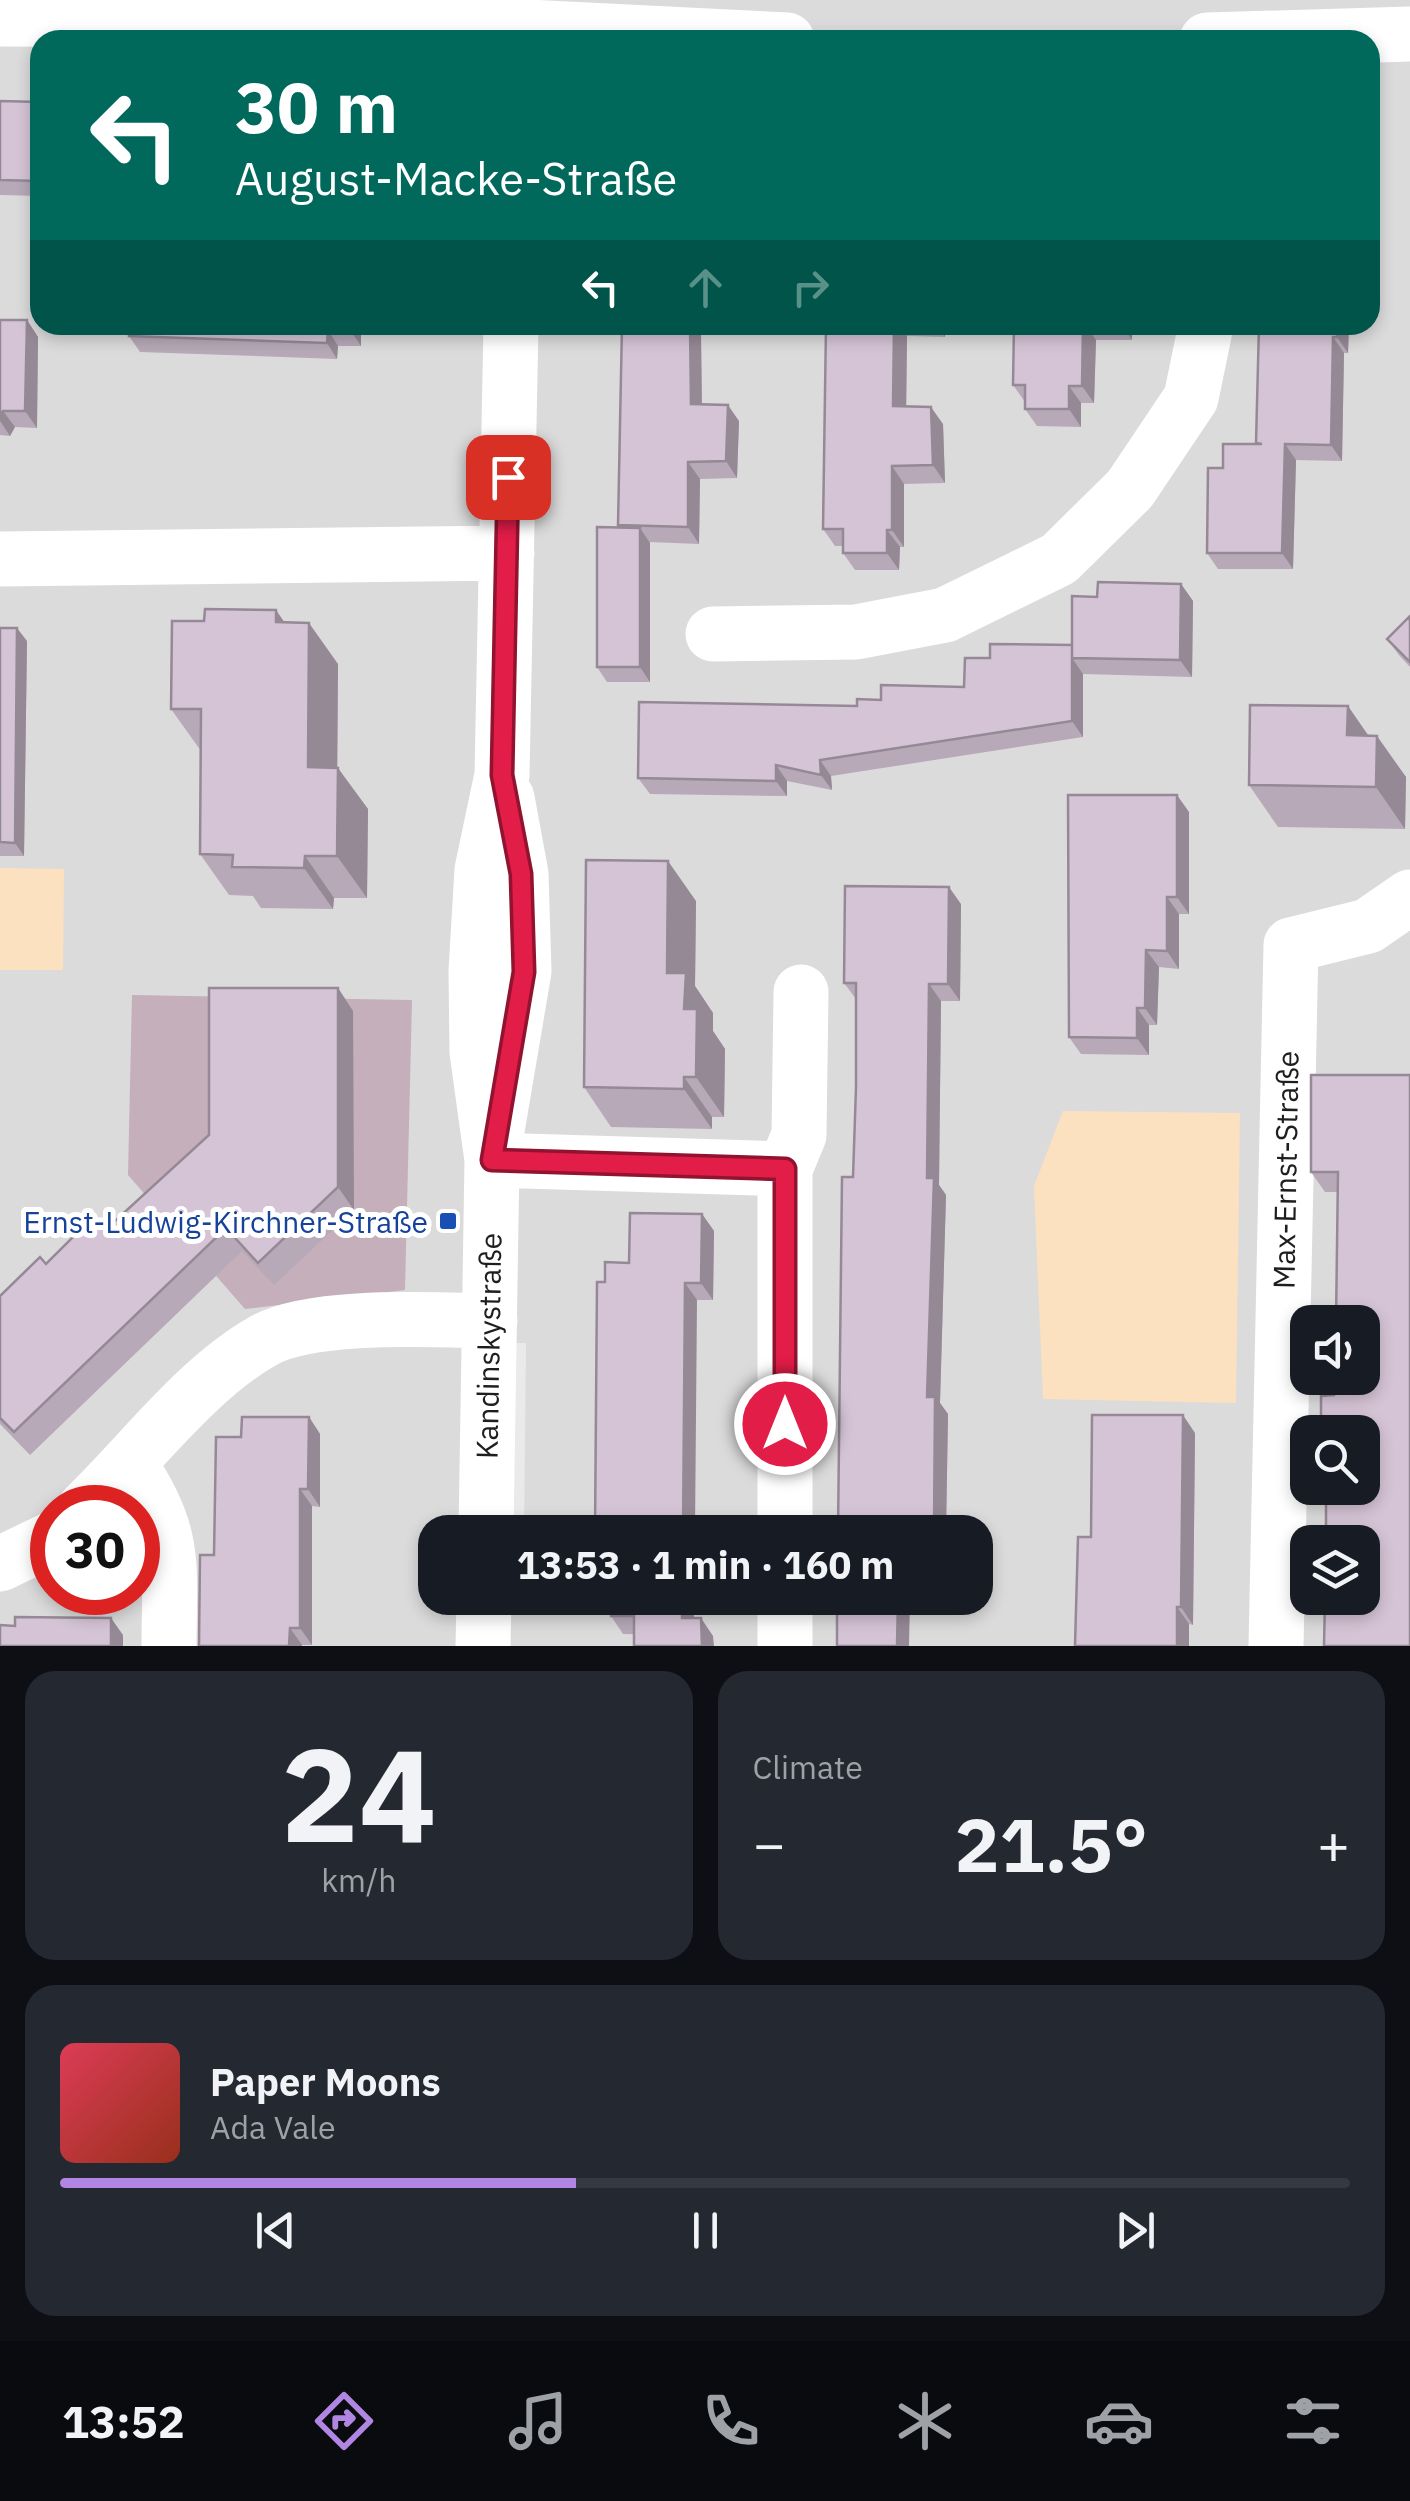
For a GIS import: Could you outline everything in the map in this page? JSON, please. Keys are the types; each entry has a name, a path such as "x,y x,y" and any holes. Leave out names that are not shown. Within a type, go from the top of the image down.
{"street":[{"path":"0,19 510,21 641,30"},
{"path":"1380,35 1410,34"},
{"name":"Kandinskystraße","path":"486,1515 492,1160 524,972 521,874 502,775 511,335"},
{"path":"712,634 856,632 945,615 1059,559 1130,489 1192,398 1204,335"},
{"path":"0,560 507,553"},
{"name":"Max-Ernst-Straße","path":"1276,1646 1291,945 1368,926 1410,897"},
{"path":"785,1515 785,1169 800,1135 801,992"},
{"path":"492,1160 785,1169"},
{"path":"109,1485 217,1374 266,1339 320,1325 490,1321"},
{"path":"130,1464 150,1494 170,1543 169,1646"},
{"path":"0,1564 30,1550"},
{"path":"483,1646 484,1615"},
{"path":"785,1615 785,1646"}],"shaded area":[{"path":"0,0 1410,0 1410,1646 0,1646"},
{"path":"0,868 64,869 63,970 0,970"},
{"path":"132,995 412,1000 405,1290 245,1309 128,1175"},
{"path":"1063,1111 1240,1113 1236,1403 1043,1399 1034,1186"},
{"path":"510,1343 526,1343 524,1515 508,1515"}],"building":[{"path":"0,101 30,102 30,181 0,180"},
{"path":"0,320 27,320 25,411 3,411 0,416"},
{"path":"129,335 328,335 327,343"},
{"path":"622,335 690,335 691,404 728,405 726,461 688,462 688,527 618,525"},
{"path":"826,335 894,335 893,406 931,407 933,465 892,466 892,530 887,530 887,553 843,553 843,529 823,529"},
{"path":"1014,335 1083,335 1082,386 1069,386 1069,409 1025,409 1025,385 1013,385"},
{"path":"1259,335 1337,335 1333,337 1331,445 1285,444 1282,553 1207,553 1208,468 1223,468 1223,444 1262,444 1256,443"},
{"path":"597,527 640,528 640,667 597,667"},
{"path":"1098,582 1181,584 1180,660 1072,658 1072,596 1097,597"},
{"path":"205,609 276,610 276,622 309,623 308,767 338,768 337,856 305,856 304,868 232,867 233,855 200,854 201,709 171,709 172,621 204,621"},
{"path":"1410,616 1410,662 1387,639"},
{"path":"0,628 17,628 15,843 0,842"},
{"path":"990,644 1072,645 1072,721 820,760 821,775 776,765 776,781 638,778 639,702 857,706 857,699 881,700 881,685 964,687 965,658 990,658"},
{"path":"1250,705 1348,706 1347,735 1377,736 1376,787 1249,785"},
{"path":"1068,795 1177,795 1177,897 1167,897 1167,951 1146,950 1145,1008 1137,1008 1137,1038 1069,1037"},
{"path":"586,860 668,861 667,973 686,973 684,1009 697,1009 696,1077 684,1077 684,1089 584,1087"},
{"path":"845,886 949,887 948,984 929,984 927,1178 934,1178 927,1397 935,1397 934,1515 838,1515 842,1177 853,1177 856,1087 856,983 844,983"},
{"path":"209,988 338,988 338,1187 258,1263 226,1228 14,1432 0,1418 0,1296 40,1257 46,1264 86,1224 92,1231 109,1214 115,1221 209,1135"},
{"path":"1311,1075 1410,1075 1410,1646 1324,1646 1325,1615 1380,1615 1380,1525 1326,1525 1326,1505 1380,1505 1380,1415 1321,1415 1321,1396 1380,1395 1380,1305 1336,1305 1338,1172 1311,1172"},
{"path":"630,1213 702,1214 701,1283 685,1283 683,1515 595,1515 597,1282 605,1282 605,1262 629,1263"},
{"path":"1092,1415 1183,1415 1177,1646 1075,1646 1078,1537 1091,1537"},
{"path":"242,1417 309,1417 308,1489 300,1489 300,1628 290,1628 289,1646 199,1646 200,1555 214,1555 216,1437 241,1437"},
{"path":"682,1615 701,1618 702,1646 634,1646 634,1616 611,1616"},
{"path":"837,1615 898,1615 897,1646 837,1646"},
{"path":"15,1617 111,1618 111,1646 0,1646 0,1625 15,1626"}],"place":[{"name":"Ernst-Ludwig-Kirchner-Straße","path":"448,1221"}],"route":[{"path":"508,477 502,775 521,874 524,972 492,1160 563,1166 785,1169 785,1424"}]}
